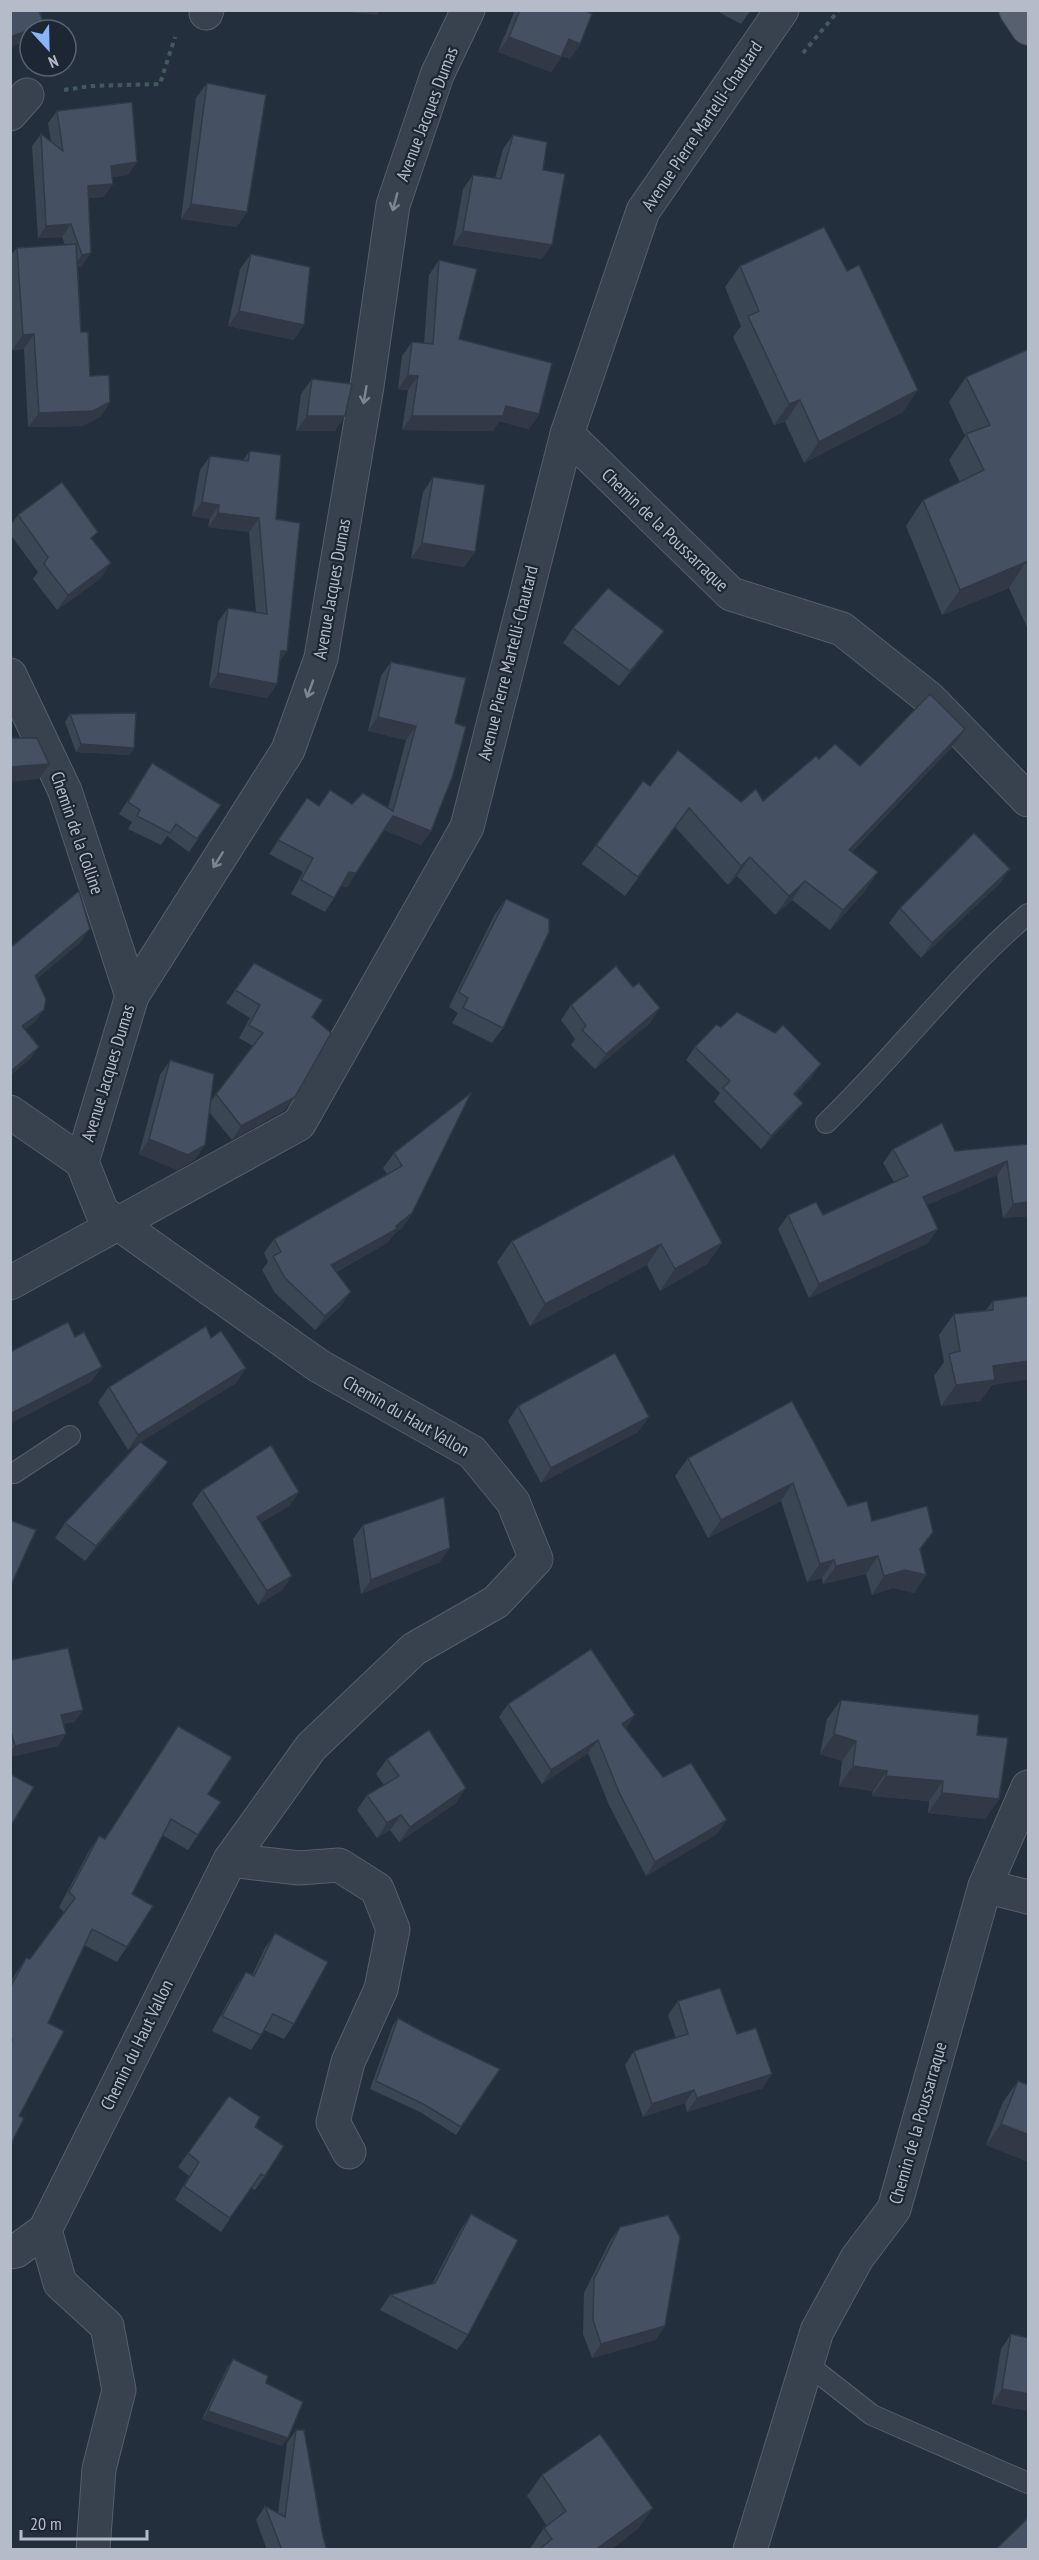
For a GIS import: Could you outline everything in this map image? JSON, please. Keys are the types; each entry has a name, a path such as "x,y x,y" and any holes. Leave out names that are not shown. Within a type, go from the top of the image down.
{"main road":[{"path":"1016,10 1029,28"}],"street":[{"name":"Avenue Jacques Dumas","path":"118,1223 102,1212 82,1162 132,996 288,750 321,658 367,386 393,205 437,75 468,10"},
{"name":"Avenue Pierre Martelli-Chautard","path":"10,1283 299,1124 467,827 567,434 643,211 782,10"},
{"name":"Chemin de la Poussarraque","path":"567,434 731,594 842,629 930,699 1029,800"},
{"name":"Chemin de la Colline","path":"10,675 65,791 132,996"},
{"path":"10,1112 82,1162"},
{"name":"Chemin du Haut Vallon","path":"10,2252 16,2251 45,2230 230,1860 311,1747 414,1649 496,1602 536,1559 513,1502 472,1452 319,1366 118,1223"},
{"name":"Chemin de la Poussarraque","path":"750,2550 817,2331 857,2258 894,2209 985,1886 1029,1786"},
{"path":"230,1860 299,1868 339,1865 377,1889 393,1929 381,1989 348,2062 333,2122 349,2152"},
{"path":"985,1886 1029,1897"},
{"path":"45,2230 60,2283 107,2326 119,2390 99,2469 93,2550"}],"lane":[{"path":"826,1123 924,1016 1003,936 1029,914"},
{"path":"10,1472 14,1473 70,1436"},
{"path":"807,2364 872,2415 1029,2483"}],"path":[{"path":"19,104 91,86 160,84 179,24 206,12"}],"building":[{"path":"10,10 39,10 42,18 18,18 18,34 10,37"},
{"path":"520,10 584,10 592,14 580,44 569,39 561,57 509,37"},
{"path":"207,83 266,95 247,212 191,204"},
{"path":"132,102 137,162 111,166 113,184 88,186 91,253 82,255 71,224 46,226 41,134 63,151 57,111"},
{"path":"513,135 547,142 543,170 565,174 552,245 463,231 473,175 501,179"},
{"path":"824,227 847,271 859,265 918,390 819,442 800,400 789,404 748,316 759,311 740,266"},
{"path":"76,244 81,332 88,332 90,376 109,375 110,402 93,411 39,413 34,334 23,335 17,248"},
{"path":"251,254 310,267 304,325 239,311"},
{"path":"439,260 477,269 459,339 552,363 539,414 506,406 503,416 412,416 418,376 408,375 412,342 433,344"},
{"path":"1029,349 1029,567 1026,562 960,590 923,500 984,470 966,434 990,425 966,377"},
{"path":"312,379 352,384 345,416 307,416"},
{"path":"250,451 281,455 276,519 300,523 287,651 281,651 277,684 218,673 228,608 267,614 259,518 218,513 219,505 202,502 210,456 248,461"},
{"path":"433,477 485,485 475,552 422,543"},
{"path":"62,482 98,532 91,538 111,563 68,595 44,564 48,557 18,515"},
{"path":"608,588 664,631 630,671 573,628"},
{"path":"391,662 466,678 455,723 466,727 453,775 431,831 393,816 356,873 349,872 334,898 301,880 313,858 278,840 307,798 319,806 330,790 352,804 363,793 393,811 416,726 378,717"},
{"path":"930,694 965,729 849,850 878,872 843,910 805,881 789,896 750,857 741,866 689,808 638,877 596,845 643,781 650,786 678,750 741,802 756,789 763,801 816,756 819,759 835,744 860,766"},
{"path":"136,713 134,748 81,744 70,714"},
{"path":"10,738 37,738 49,764 10,767"},
{"path":"152,763 221,805 197,839 176,824 170,833 137,816 140,810 128,802"},
{"path":"974,833 1010,869 932,943 900,908"},
{"path":"79,891 90,929 35,976 46,999 44,1010 22,1026 39,1047 10,1072 10,948"},
{"path":"506,899 549,919 549,932 503,1028 463,1008 468,998 459,992"},
{"path":"254,963 323,1000 312,1017 331,1033 295,1097 241,1126 216,1094 263,1033 249,1025 260,1005 235,990"},
{"path":"616,966 633,987 639,983 660,1008 606,1054 582,1030 586,1026 571,1005"},
{"path":"737,1012 775,1033 783,1025 821,1064 794,1094 803,1103 771,1136 723,1088 730,1081 695,1047 716,1025 721,1027"},
{"path":"170,1060 214,1074 205,1145 188,1155 149,1139"},
{"path":"471,1093 412,1213 396,1226 397,1229 331,1265 351,1292 325,1316 285,1278 273,1256 281,1252 274,1239 402,1166 394,1153"},
{"path":"942,1123 955,1151 1029,1144 1029,1202 1013,1204 1007,1161 923,1197 938,1229 819,1284 788,1215 816,1202 823,1215 908,1176 893,1149"},
{"path":"674,1154 722,1243 675,1269 661,1244 545,1304 512,1241"},
{"path":"1029,1296 1029,1361 993,1366 995,1380 956,1385 949,1354 960,1351 954,1314 993,1310 993,1301"},
{"path":"68,1322 75,1337 84,1332 102,1367 10,1414 10,1352"},
{"path":"206,1326 211,1338 221,1331 246,1368 138,1435 109,1387"},
{"path":"615,1353 649,1417 551,1468 518,1406"},
{"path":"792,1401 848,1506 867,1501 872,1521 927,1506 933,1532 920,1549 926,1575 905,1570 884,1576 878,1556 836,1566 834,1560 820,1564 793,1483 721,1520 688,1458"},
{"path":"140,1442 168,1462 96,1546 65,1523"},
{"path":"271,1445 299,1492 257,1517 292,1576 267,1591 202,1490"},
{"path":"444,1497 450,1548 371,1580 363,1525"},
{"path":"10,1520 36,1530 12,1583 10,1582"},
{"path":"68,1648 83,1710 61,1715 66,1734 15,1746 10,1728 10,1660"},
{"path":"591,1649 635,1715 622,1724 663,1777 691,1763 727,1820 655,1862 619,1792 598,1740 551,1770 508,1704"},
{"path":"841,1700 979,1715 977,1735 1008,1738 999,1799 942,1793 943,1781 886,1776 887,1771 853,1766 856,1741 834,1734"},
{"path":"178,1726 232,1757 208,1794 221,1802 198,1835 171,1819 132,1894 153,1906 127,1947 92,1929 48,2023 64,2031 19,2116 24,2118 10,2146 10,2044 12,2040 10,2040 10,1988 26,1958 30,1959 75,1898 69,1892 99,1836 105,1839"},
{"path":"429,1730 466,1788 410,1827 401,1815 387,1823 367,1795 399,1776 387,1759"},
{"path":"10,1774 34,1787 10,1827"},
{"path":"275,1933 328,1962 294,2024 273,2014 261,2035 222,2016 246,1972 254,1976"},
{"path":"720,1988 737,2034 756,2028 772,2074 697,2098 694,2090 652,2104 634,2051 688,2034 678,2001"},
{"path":"398,2018 500,2069 461,2127 425,2105 376,2081"},
{"path":"1018,2081 1029,2085 1029,2135 1001,2124"},
{"path":"229,2096 260,2117 255,2127 284,2146 265,2176 261,2174 230,2218 184,2186 199,2162 188,2153"},
{"path":"471,2214 518,2240 468,2335 390,2295 435,2283"},
{"path":"668,2215 680,2237 665,2326 601,2344 593,2320 594,2279 620,2227"},
{"path":"1011,2334 1029,2338 1029,2394 1002,2389"},
{"path":"233,2359 268,2376 266,2383 303,2402 288,2438 208,2411"},
{"path":"296,2430 304,2430 327,2550 282,2550 265,2506 285,2517"},
{"path":"600,2434 653,2508 595,2550 542,2550 541,2548 552,2539 544,2528 566,2511 542,2475"},
{"path":"1028,2518 1029,2550 995,2550"}]}
